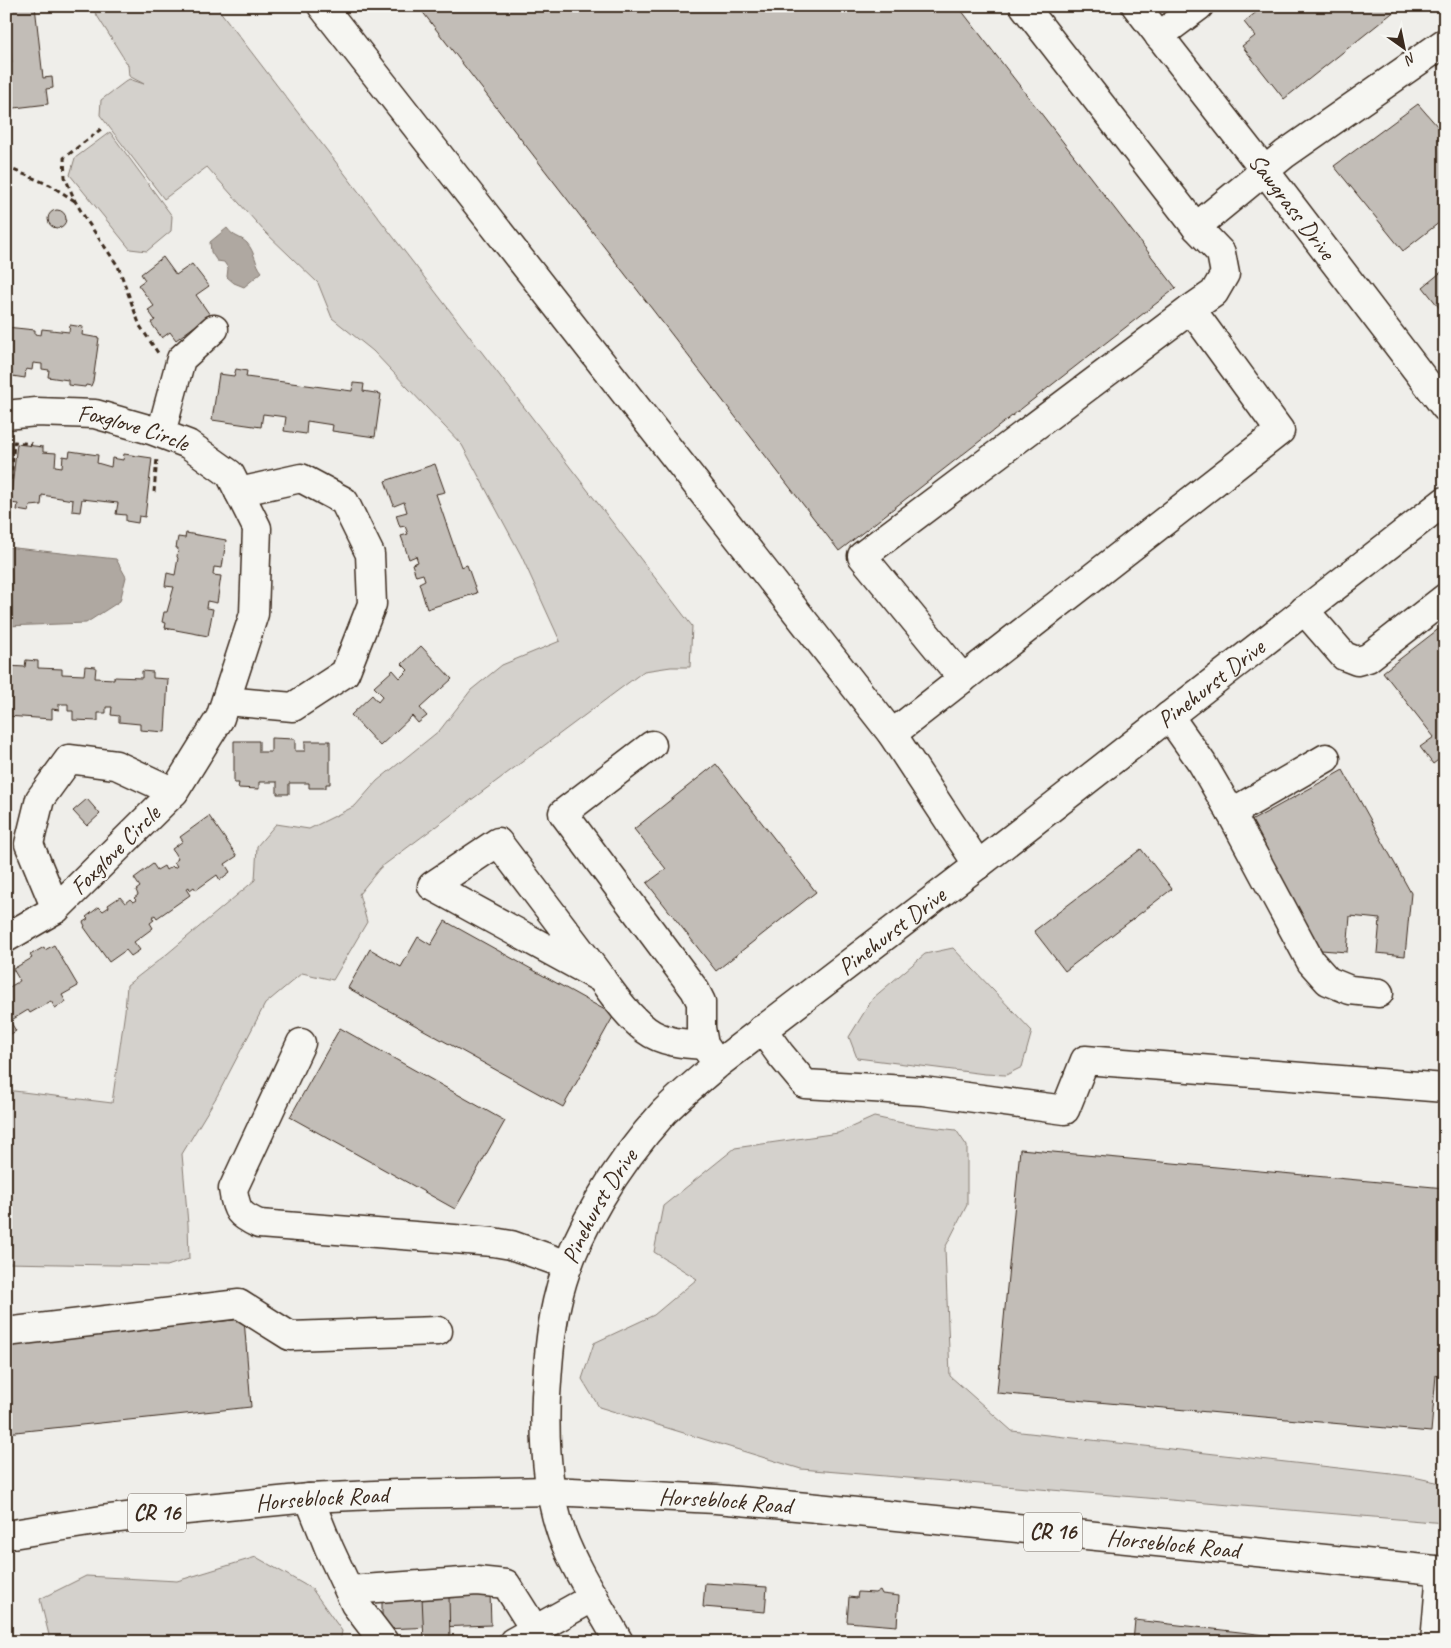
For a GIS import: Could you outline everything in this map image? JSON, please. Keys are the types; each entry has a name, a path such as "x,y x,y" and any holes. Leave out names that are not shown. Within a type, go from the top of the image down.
{"street":[{"path":"322,6 892,734 978,865"},
{"path":"964,678 862,556 1214,293 1224,274 1221,253 1196,227 1024,6"},
{"name":"Sawgrass Drive","path":"1136,6 1265,171 1445,408"},
{"path":"1159,36 1199,6"},
{"path":"1196,227 1285,154 1444,43"},
{"path":"892,734 1280,432 1191,309"},
{"path":"155,445 181,359 214,329"},
{"name":"Foxglove Circle","path":"6,415 36,412 95,414 155,445 188,444 230,474 257,528 254,614 220,718 174,792 56,909 6,938"},
{"path":"226,701 293,707 345,674 372,604 370,554 344,501 300,478 239,492"},
{"name":"Pinehurst Drive","path":"619,1642 565,1541 551,1491 546,1438 547,1370 557,1301 568,1265 581,1234 626,1159 665,1112 691,1086 711,1055 762,1029 978,865 1445,501"},
{"path":"1304,610 1344,656 1357,661 1368,658 1445,598"},
{"path":"1169,716 1202,763 1231,813 1311,962 1328,981 1350,990 1379,993"},
{"path":"652,745 563,813 695,990 701,1002 701,1028 711,1055"},
{"name":"Foxglove Circle","path":"56,909 29,844 40,799 70,758 116,765 174,792"},
{"path":"1231,813 1326,758"},
{"path":"602,979 432,886 498,842 602,979 626,1012 646,1030 672,1042 711,1055"},
{"path":"762,1029 805,1084 923,1091 1065,1110 1085,1060 1445,1088"},
{"path":"301,1043 233,1189 236,1205 244,1217 259,1224 494,1242 511,1245 568,1265"},
{"path":"6,1332 239,1304 290,1336 438,1331"},
{"name":"Horseblock Road","path":"6,1535 102,1520 309,1498 416,1493 551,1491 659,1495 807,1507 1443,1571"},
{"path":"309,1498 329,1548 355,1604 384,1642"},
{"path":"1435,1642 1443,1571"},
{"path":"349,1590 477,1581 506,1584 524,1636 594,1597"}],"path":[{"path":"101,130 64,158 65,177 87,221 118,266 140,326 175,379"},
{"path":"6,167 50,185 76,201"},
{"path":"10,480 14,442 32,444"},
{"path":"154,492 158,457 155,445"}],"shaded area":[{"path":"91,6 216,6 692,626 690,667 671,667 644,671 380,868 359,894 367,922 333,980 302,973 265,1004 217,1096 182,1154 189,1259 167,1266 6,1263 6,1090 112,1103 127,985 255,880 257,846 276,824 309,829 355,806 377,781 440,730 471,690 502,665 560,641 521,555 462,445 373,351 332,318 318,283 264,231 207,167 164,199 100,115 101,100 129,79 144,84 129,76 128,65"},
{"path":"110,132 172,216 171,231 147,251 130,249 70,175 75,158"},
{"path":"227,228 232,234 247,243 262,272 244,287 234,283 227,277 228,268 224,262 217,261 211,252 210,242"},
{"path":"6,547 116,559 126,577 120,601 86,623 6,626"},
{"path":"953,948 1032,1031 1022,1067 1006,1075 985,1074 857,1058 849,1037 873,998 925,954"},
{"path":"874,1117 912,1125 956,1130 967,1146 967,1205 945,1248 950,1376 1012,1431 1409,1476 1445,1484 1445,1523 801,1469 599,1407 582,1379 594,1343 654,1315 697,1279 654,1252 663,1206 735,1148 838,1133"},
{"path":"256,1557 312,1589 342,1631 340,1642 52,1642 50,1639 40,1599 86,1576 177,1581"}],"building":[{"path":"6,6 35,6 43,78 52,77 53,88 46,89 48,104 6,109 6,64 12,63 9,41 6,42"},
{"path":"418,6 958,6 1176,288 839,551"},
{"path":"1264,6 1401,6 1284,99 1242,46 1255,36 1244,22"},
{"path":"1418,104 1445,135 1445,218 1403,251 1334,166"},
{"path":"57,210 63,213 66,219 63,225 57,228 51,225 48,219 51,213"},
{"path":"163,257 176,275 192,264 209,286 196,295 210,315 176,340 170,332 162,338 151,323 155,320 148,310 154,306 138,285 145,280 141,274"},
{"path":"1445,269 1445,315 1423,287"},
{"path":"70,325 83,327 82,335 99,338 91,386 68,385 68,380 48,377 49,370 42,369 42,364 33,363 32,370 26,369 25,378 6,375 6,327 35,330 35,334 41,335 42,329 69,332"},
{"path":"236,369 247,371 246,377 352,391 353,383 364,384 363,391 381,394 375,437 332,431 333,425 307,421 306,434 284,431 286,417 263,414 261,427 212,420 219,374 234,376"},
{"path":"17,444 43,447 43,452 56,453 55,466 62,467 63,456 69,457 70,451 98,455 97,463 111,467 112,458 123,460 124,454 152,458 145,517 139,516 138,523 126,521 126,515 116,514 118,503 82,499 80,512 72,511 73,500 42,495 41,505 30,506 29,512 17,510 18,504 10,503"},
{"path":"435,464 445,492 436,494 461,567 467,565 477,593 427,609 419,583 425,580 423,574 416,576 412,564 418,562 416,556 409,559 401,536 408,534 405,526 400,527 396,515 407,512 404,502 394,506 385,481"},
{"path":"186,533 226,540 222,568 214,567 213,575 221,576 217,603 207,601 206,608 213,609 208,636 165,628 166,623 162,622 174,587 165,586 167,573 175,575 178,558 178,548 176,548 178,537 185,538"},
{"path":"1445,624 1445,755 1433,764 1420,747 1434,737 1383,672"},
{"path":"421,646 452,679 420,708 427,716 418,723 412,716 380,746 351,715 372,695 378,702 383,696 374,687 393,670 400,678 408,670 402,664"},
{"path":"26,660 38,661 38,668 62,669 62,674 84,675 85,666 96,667 95,678 142,678 142,671 153,672 153,678 168,679 165,732 140,730 140,724 119,722 119,716 111,715 112,707 106,707 106,713 98,713 98,721 73,720 73,711 68,711 68,704 59,704 59,710 52,709 52,719 6,716 7,666 25,667"},
{"path":"271,738 295,739 295,751 305,751 305,741 330,741 330,784 326,784 326,788 309,788 309,783 289,783 289,794 277,794 277,782 259,782 259,789 238,788 239,783 234,783 234,741 259,741 259,752 271,752"},
{"path":"716,764 816,892 716,971 647,883 666,869 634,829"},
{"path":"1343,770 1411,893 1405,956 1377,953 1380,919 1350,916 1347,952 1321,950 1251,821"},
{"path":"87,799 100,814 87,826 73,811"},
{"path":"209,816 237,856 225,864 230,872 220,880 217,875 196,890 194,887 190,890 189,887 186,889 190,895 157,918 155,915 152,917 154,920 150,923 153,928 134,942 140,950 131,956 126,950 109,962 84,927 83,922 88,919 86,917 99,907 103,911 120,897 125,903 130,899 133,902 136,900 134,898 138,895 136,890 140,887 134,878 153,864 157,870 164,866 166,870 172,866 174,868 177,866 174,862 178,859 172,849 183,841 180,837"},
{"path":"1141,849 1172,889 1065,971 1034,931"},
{"path":"445,921 614,1015 563,1107 348,988 370,949 401,967 418,937 431,945"},
{"path":"54,945 78,986 62,995 66,1002 55,1008 51,1001 30,1013 28,1010 10,1021 16,1031 6,1037 6,989 20,981 13,969 32,958 30,955 44,947 45,950"},
{"path":"340,1028 505,1121 455,1209 290,1117"},
{"path":"1020,1149 1445,1188 1445,1376 1436,1375 1431,1432 997,1393"},
{"path":"244,1319 251,1407 6,1433 6,1342"},
{"path":"705,1583 767,1587 765,1612 703,1607"},
{"path":"880,1590 882,1594 899,1596 897,1626 847,1622 849,1597 857,1598 858,1592 875,1593"},
{"path":"490,1593 491,1625 382,1629 382,1597"},
{"path":"449,1596 450,1642 424,1642 422,1597"},
{"path":"1135,1620 1327,1642 1133,1642"}]}
